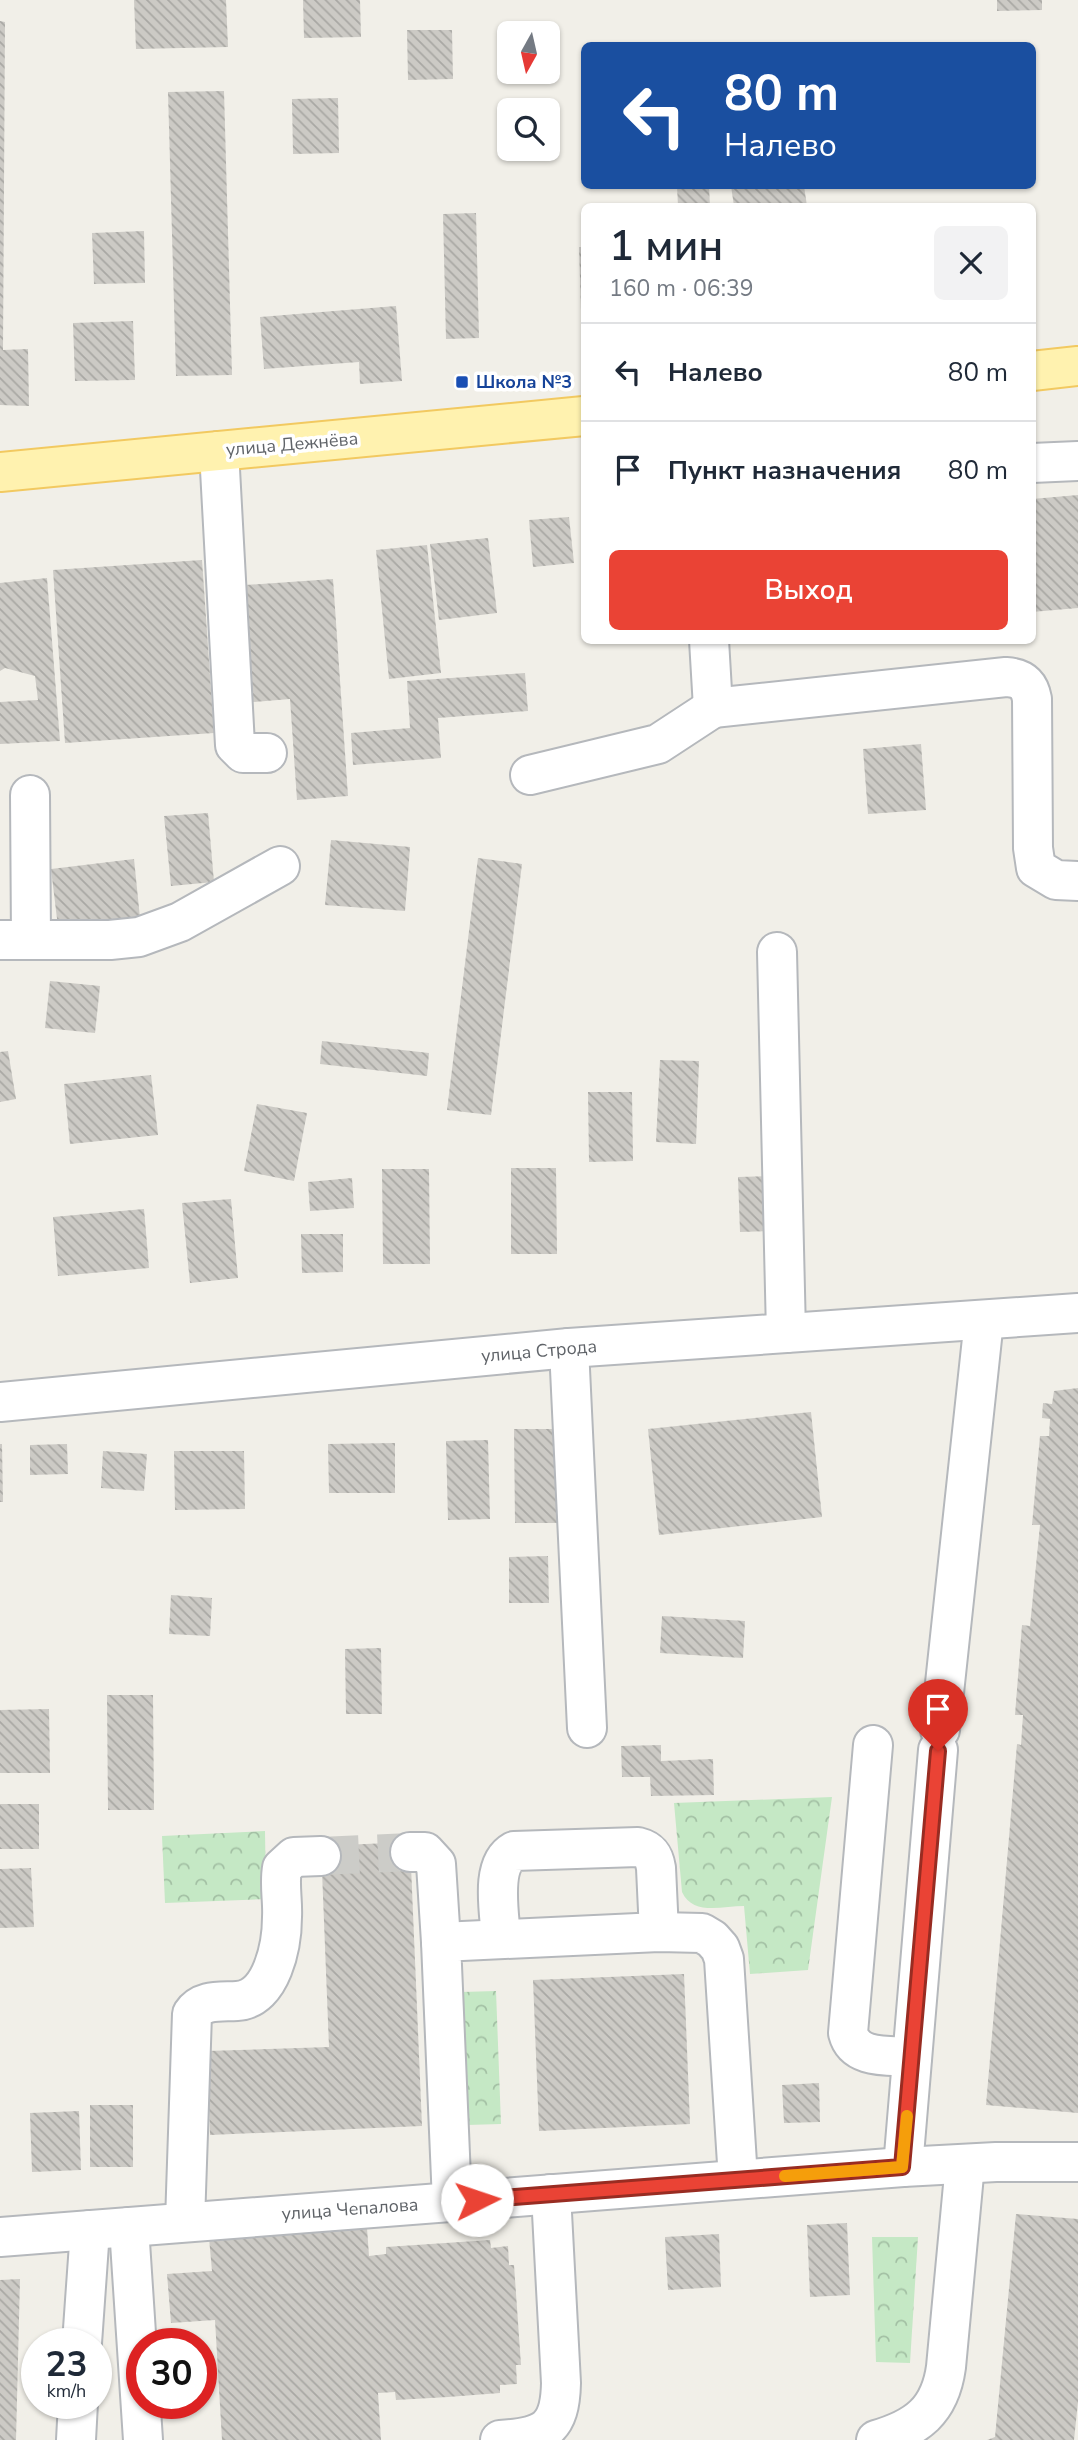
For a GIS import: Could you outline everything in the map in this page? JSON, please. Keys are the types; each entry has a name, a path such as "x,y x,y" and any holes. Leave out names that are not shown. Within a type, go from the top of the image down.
{"main road":[{"path":"1036,371 1078,366"},
{"name":"улица Дежнёва","path":"0,472 581,416"}],"street":[{"path":"219,451 235,745 243,753 267,753"},
{"path":"1036,463 1078,461"},
{"path":"709,644 713,708"},
{"path":"530,775 658,744 713,708 1006,677 1019,678 1025,682 1032,699 1033,848 1036,868 1056,880 1078,881"},
{"path":"30,794 16,940 110,940 139,937 180,922 280,866"},
{"path":"777,952 786,1333"},
{"name":"улица Строда","path":"0,1402 569,1348 1078,1313"},
{"path":"902,2167 939,1740 985,1320"},
{"path":"569,1348 587,1728"},
{"path":"873,1745 848,2032 850,2040 859,2050 912,2057"},
{"path":"501,1939 498,1875 503,1860 514,1851 638,1847 646,1849 655,1859 659,1932"},
{"path":"410,1852 425,1852 436,1864 452,2202"},
{"path":"185,2222 192,2014 202,2004 242,2001 262,1987 270,1974 280,1942 283,1914 282,1868 294,1857 321,1856"},
{"path":"441,1942 659,1932 702,1933 712,1939 720,1948 724,1959 738,2179"},
{"name":"улица Чепалова","path":"0,2237 902,2167 1078,2162"},
{"path":"876,2440 919,2422 933,2407 940,2394 946,2367 965,2164"},
{"path":"500,2440 541,2432 553,2422 560,2408 551,2194"},
{"path":"129,2227 143,2440"},
{"path":"83,2328 90,2230"},
{"path":"76,2440 77,2419"}],"green space":[{"path":"832,1797 808,1970 750,1974 744,1906 701,1907 693,1904 682,1892 674,1803"},
{"path":"265,1831 266,1899 165,1903 162,1836"},
{"path":"496,1991 501,2124 467,2125 462,1992"},
{"path":"872,2237 918,2237 910,2363 876,2362"}],"building":[{"path":"134,0 226,0 228,47 136,49"},
{"path":"303,0 360,0 361,37 304,38"},
{"path":"997,0 1042,0 1042,10 997,11"},
{"path":"0,21 5,22 3,350 28,349 29,406 0,405"},
{"path":"407,30 452,30 453,79 408,80"},
{"path":"224,91 232,375 176,376 168,92"},
{"path":"338,98 339,153 293,154 292,99"},
{"path":"677,189 709,189 710,203 678,203"},
{"path":"731,189 804,189 807,203 734,203"},
{"path":"476,213 479,338 446,339 443,214"},
{"path":"144,231 145,283 94,284 92,233"},
{"path":"579,247 581,247 581,310"},
{"path":"396,306 402,381 360,384 359,362 264,369 260,317"},
{"path":"133,321 135,380 75,381 73,323"},
{"path":"1078,495 1078,608 1036,612 1036,499"},
{"path":"569,517 574,563 533,567 529,520"},
{"path":"488,538 497,613 439,620 430,544"},
{"path":"427,545 441,673 389,679 376,550"},
{"path":"202,560 214,733 65,743 53,570"},
{"path":"47,578 60,741 0,744 0,702 38,700 35,676 5,668 0,671 0,583"},
{"path":"333,579 348,796 297,800 290,699 253,702 245,585"},
{"path":"525,673 528,711 438,718 441,758 353,765 351,733 410,728 407,681"},
{"path":"921,744 926,810 868,814 863,749"},
{"path":"208,813 214,882 171,886 164,816"},
{"path":"331,840 410,847 405,911 325,905"},
{"path":"478,858 522,864 491,1115 447,1110"},
{"path":"134,859 140,918 58,927 51,869"},
{"path":"50,981 100,986 95,1033 45,1028"},
{"path":"322,1041 429,1053 427,1076 320,1064"},
{"path":"8,1051 16,1099 0,1102 0,1052"},
{"path":"660,1060 699,1061 696,1144 656,1142"},
{"path":"151,1075 158,1135 70,1144 64,1084"},
{"path":"588,1092 632,1092 633,1161 589,1162"},
{"path":"257,1104 307,1113 294,1181 244,1171"},
{"path":"511,1168 556,1168 557,1254 511,1254"},
{"path":"382,1169 429,1169 430,1264 383,1264"},
{"path":"768,1176 771,1231 740,1232 738,1177"},
{"path":"352,1178 354,1208 310,1211 308,1182"},
{"path":"231,1199 238,1278 190,1283 182,1203"},
{"path":"144,1209 149,1268 58,1276 53,1217"},
{"path":"301,1234 343,1234 343,1272 302,1273"},
{"path":"1078,1388 1078,2113 986,2105 1017,1744 1021,1745 1023,1715 1015,1715 1022,1625 1030,1626 1040,1525 1032,1525 1040,1436 1049,1436 1050,1419 1042,1418 1043,1403 1052,1404 1054,1391"},
{"path":"811,1412 822,1517 659,1535 648,1429"},
{"path":"514,1429 557,1429 558,1523 515,1523"},
{"path":"488,1440 490,1519 448,1520 446,1441"},
{"path":"395,1443 395,1493 329,1493 328,1444"},
{"path":"2,1444 3,1502 0,1502"},
{"path":"67,1444 68,1474 30,1475 30,1445"},
{"path":"103,1451 147,1454 144,1491 101,1488"},
{"path":"174,1451 244,1451 245,1509 175,1510"},
{"path":"548,1556 549,1603 509,1603 509,1557"},
{"path":"171,1595 212,1598 210,1636 169,1634"},
{"path":"662,1616 745,1621 743,1658 660,1653"},
{"path":"381,1648 382,1714 346,1714 345,1649"},
{"path":"107,1695 153,1695 154,1810 108,1810"},
{"path":"49,1709 50,1773 0,1773 0,1710"},
{"path":"661,1745 661,1761 713,1759 714,1795 651,1796 650,1777 622,1777 621,1746"},
{"path":"0,1804 39,1804 39,1849 0,1849"},
{"path":"410,1842 422,2126 210,2135 207,2051 329,2047 321,1846"},
{"path":"31,1868 34,1927 0,1928 0,1869"},
{"path":"684,1974 690,2124 539,2131 533,1980"},
{"path":"819,2083 820,2122 784,2123 782,2085"},
{"path":"90,2105 133,2105 133,2167 90,2167"},
{"path":"79,2111 81,2170 32,2172 30,2113"},
{"path":"1016,2214 1078,2219 1078,2402 1074,2440 987,2440 995,2437"},
{"path":"847,2223 850,2295 810,2297 807,2225"},
{"path":"367,2228 369,2256 386,2254 386,2247 490,2240 491,2248 508,2246 509,2265 514,2265 521,2365 516,2365 517,2384 500,2385 500,2393 448,2397 396,2400 395,2392 378,2393 381,2440 222,2440 215,2320 171,2323 167,2274 212,2271 209,2238"},
{"path":"719,2234 721,2287 668,2290 665,2237"},
{"path":"20,2279 16,2440 0,2440 0,2280"}],"tunnel":[{"path":"321,1856 410,1852"}],"slow traffic":[{"path":"785,2176 902,2167 907,2116"}],"place":[{"name":"Школа №3","path":"462,382"}],"route":[{"path":"477,2200 902,2167 938,1751"}]}
